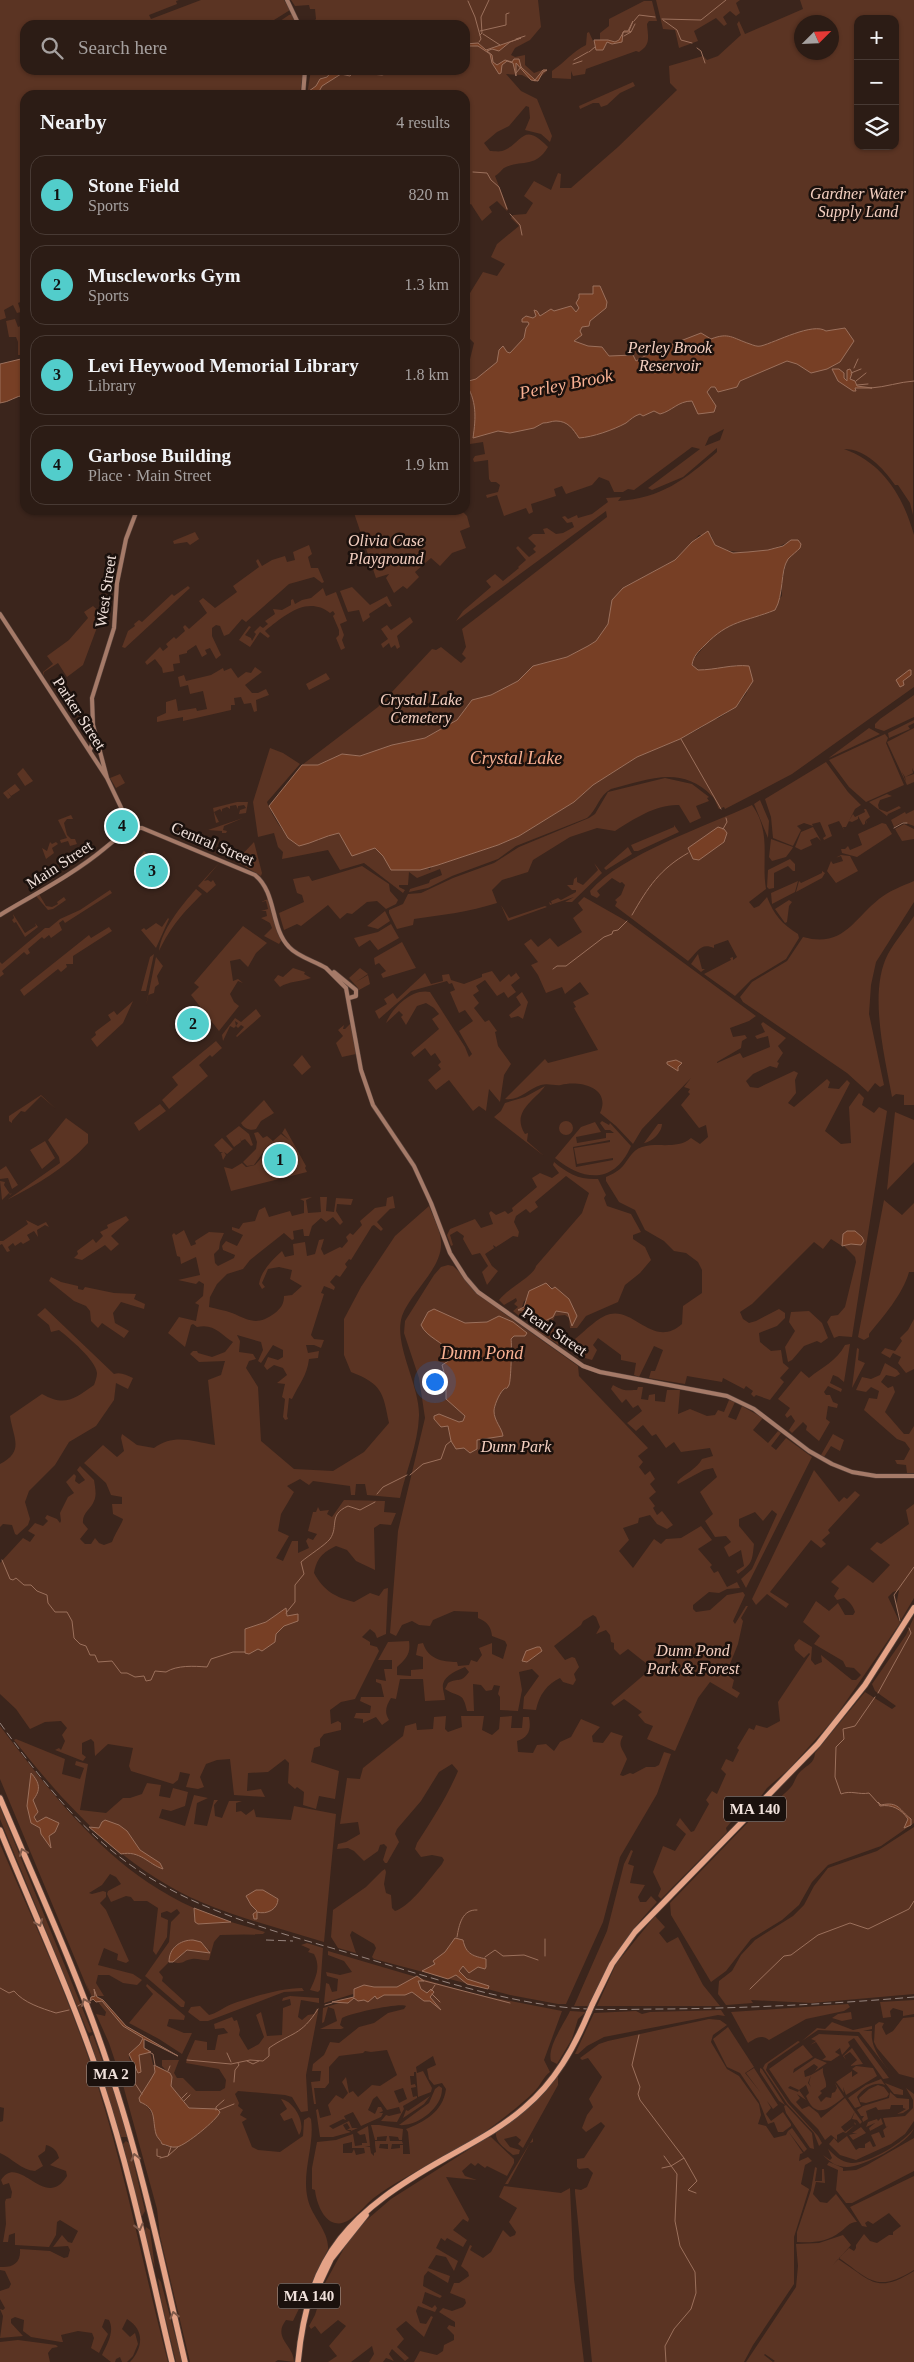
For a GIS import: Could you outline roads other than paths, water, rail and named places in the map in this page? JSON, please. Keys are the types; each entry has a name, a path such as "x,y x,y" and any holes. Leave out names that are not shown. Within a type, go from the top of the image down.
{"highway":[{"name":"MA 140","path":"299,2362 309,2308 331,2259 348,2236 373,2208 422,2173 510,2120 537,2096 566,2058 612,1964 635,1932 818,1744 868,1680 914,1608"},
{"name":"MA 2","path":"0,1798 90,2014 112,2077 130,2139 185,2362"},
{"name":"MA 2","path":"0,1830 76,2015 102,2085 117,2138 172,2362"}],"main road":[{"path":"287,0 297,20"},
{"path":"303,90 305,75"},
{"name":"West Street","path":"107,778 96,734 92,697 112,636 118,574 127,534 136,515"},
{"name":"Parker Street","path":"0,614 87,744 107,778 130,830"},
{"path":"91,752 96,734"},
{"path":"87,744 98,742"},
{"path":"94,757 98,759 101,754"},
{"name":"Central Street","path":"130,830 139,827 150,830 255,874 267,891 278,927 287,946 294,952 326,968"},
{"name":"Main Street","path":"0,915 84,865 130,830"},
{"path":"326,968 341,976 352,987 346,990"},
{"path":"326,968 343,983 351,998"},
{"name":"Pearl Street","path":"352,987 357,991 351,998 360,1067 371,1102 414,1166 451,1255 478,1292 584,1366 600,1372 727,1396 754,1409 809,1451 836,1466 876,1476 914,1476"}],"water":[{"path":"623,33 622,42 612,44 607,42 603,50 596,50 594,40 615,42 619,40"},
{"path":"521,38 510,42 499,51 492,49 487,51 492,55 493,62 497,65 505,60 512,62 514,59 519,59 521,67 535,80 543,70 547,70 543,72 538,81 531,80 516,63 516,76 513,63 507,61 502,65 501,73 499,74 492,63 490,54 478,46 470,46 470,44 478,43 486,50"},
{"path":"329,75 339,75 322,86 320,90 310,90 316,86 320,79"},
{"name":"Perley Brook Reservoir","path":"593,286 600,286 607,302 606,308 590,321 589,326 582,327 580,331 582,335 574,341 588,346 602,347 609,356 633,355 636,361 652,352 701,333 711,339 727,336 760,346 812,329 826,331 845,328 854,341 840,362 827,369 811,373 797,364 787,361 740,381 737,387 718,392 715,387 711,387 707,392 716,406 714,412 698,414 692,401 687,401 660,414 654,411 643,416 640,414 626,423 597,435 579,438 567,424 556,421 510,433 498,431 473,438 475,409 470,391 470,381 476,379 497,362 499,350 503,346 510,353 524,338 529,324 528,322 522,322 522,319 526,316 533,318 536,316 534,310 540,316 551,309 554,311 571,306 576,312 579,308 576,303 579,294 593,294"},
{"path":"20,359 20,396 0,403 0,364"},
{"path":"832,369 839,369 844,373 844,378 847,381 847,370 850,369 852,373 850,379 855,381 857,386 872,388 855,388 856,391 853,391 838,381"},
{"name":"Crystal Lake","path":"708,531 715,545 733,553 768,550 783,546 791,540 798,540 801,544 800,548 788,559 786,564 780,597 775,610 730,626 714,637 701,649 694,659 692,665 698,670 749,666 753,681 736,707 680,739 637,757 593,785 574,802 519,836 438,865 420,870 391,870 383,856 375,848 352,856 339,833 299,846 288,838 269,806 302,765 318,765 342,754 360,756 392,745 425,738 457,720 472,700 491,695 518,681 533,666 567,657 588,646 596,641 608,624 612,600 623,588 675,560 692,542"},
{"path":"911,670 911,675 903,681 904,685 900,687 896,680"},
{"path":"718,827 724,829 727,833 724,842 699,860 693,859 688,848"},
{"path":"676,1060 682,1063 678,1067 678,1071 667,1064 667,1062"},
{"path":"847,1231 855,1231 862,1237 864,1241 861,1245 851,1244 842,1246 843,1234"},
{"path":"546,1283 552,1289 555,1287 569,1299 577,1316 572,1326 568,1313 556,1311 553,1317 539,1324 534,1314 528,1310 526,1312 531,1315 531,1319 522,1315 525,1313 524,1310 518,1310 524,1307 529,1291"},
{"name":"Dunn Pond","path":"434,1309 465,1323 487,1322 499,1316 513,1322 527,1333 525,1336 514,1336 511,1339 510,1382 507,1388 500,1394 494,1409 495,1418 503,1436 477,1440 477,1449 470,1453 464,1448 456,1449 451,1441 448,1426 441,1427 434,1419 434,1416 439,1414 459,1422 463,1421 465,1416 446,1399 446,1380 442,1365 450,1360 451,1354 427,1333 421,1325 428,1312"},
{"path":"286,1608 287,1616 298,1614 298,1621 284,1626 276,1634 275,1642 262,1651 258,1649 249,1654 245,1653 245,1629 266,1622"},
{"path":"540,1647 542,1651 527,1662 522,1661 526,1651"},
{"path":"31,1773 38,1786 33,1800 38,1812 34,1817 37,1822 46,1817 59,1823 55,1832 49,1836 51,1848 41,1834 40,1828 31,1823 27,1806"},
{"path":"878,1802 881,1805 892,1804 898,1807 911,1819 911,1825 904,1828 908,1819 902,1812 896,1808 880,1806"},
{"path":"105,1820 119,1825 127,1831 140,1850 160,1863 163,1869 139,1856 128,1853 121,1854 89,1827 99,1828"},
{"path":"256,1890 263,1890 278,1899 278,1903 274,1908 264,1913 257,1912 257,1919 254,1919 253,1914 257,1911 246,1896"},
{"path":"194,1908 231,1922 198,1924 195,1922"},
{"path":"455,1938 463,1940 468,1952 486,1959 485,1969 478,1967 469,1973 463,1966 459,1971 467,1979 489,1986 488,1989 467,1984 456,1975 448,1979 422,1971 435,1964 433,1961 445,1952"},
{"path":"193,1940 201,1942 210,1953 187,1950 173,1962 169,1962 169,1957 176,1946 184,1941"},
{"path":"417,1976 424,1981 418,1981 421,1989 427,1993 431,1989 434,1992 430,1997 441,2010 430,2001 424,2001 412,1992 405,1995 384,1995 377,1999 375,1996 368,2002 364,2000 358,2001 354,1998 348,2003 332,2002 354,1997 354,1989 364,1985 397,1987"},
{"path":"94,1989 97,1997 103,2000 126,2026 178,2056 144,2039 144,2048 151,2052 139,2055 141,2072 138,2073 129,2054 140,2044 143,2038 123,2026 102,2001 96,2002 93,1999 90,2001 91,1997 95,1996"},
{"path":"154,2065 170,2073 172,2077 171,2086 189,2108 217,2109 220,2112 201,2132 177,2147 162,2144 156,2134 151,2111 140,2102 139,2098 155,2072"}],"waterway":[{"path":"480,35 482,33 481,17 489,0"},
{"path":"662,19 701,20 726,0"},
{"path":"468,1 481,39 479,42"},
{"path":"480,31 506,25 506,14 509,13"},
{"path":"634,21 639,15 655,17"},
{"path":"663,20 677,30 681,40 692,43"},
{"path":"624,36 631,32 635,24"},
{"path":"483,34 500,45"},
{"path":"516,39 525,36"},
{"path":"589,52 595,47"},
{"path":"697,48 701,51 705,63"},
{"path":"574,60 588,52"},
{"path":"573,64 582,61"},
{"path":"516,73 521,67"},
{"path":"473,172 487,173 491,180 499,187 507,209"},
{"path":"510,214 520,225 522,235"},
{"path":"854,368 858,359"},
{"path":"851,373 861,369"},
{"path":"856,381 866,373"},
{"name":"Perley Brook","path":"871,388 914,381"},
{"name":"Perley Brook","path":"857,385 868,384"},
{"path":"681,739 721,809"},
{"path":"723,829 727,822 726,818"},
{"path":"894,828 907,823"},
{"path":"632,915 662,872 688,853"},
{"path":"553,969 557,966 566,966 604,937 618,930 627,921"},
{"path":"410,1475 423,1464 441,1459 446,1445 451,1441"},
{"path":"377,1494 383,1487 407,1475"},
{"path":"286,1613 295,1602 295,1585 304,1574 301,1562 330,1539 338,1513 348,1506 360,1510 375,1502"},
{"path":"2,1560 10,1579 16,1578 24,1585 31,1585 37,1591 47,1595 48,1603 55,1612 67,1612 72,1621 74,1638 80,1644 86,1646 90,1655 95,1655 98,1662 112,1661 121,1673 127,1673 135,1677 144,1676 146,1681 151,1680 155,1671 166,1672 186,1666 207,1667 211,1659 233,1652 245,1652"},
{"path":"900,1621 894,1595 914,1567"},
{"path":"878,1693 911,1633 909,1628"},
{"path":"875,1697 855,1726 843,1729 844,1739 836,1747 835,1777 841,1794 848,1792 869,1793 878,1803"},
{"path":"750,1989 784,1956 791,1955 818,1935 850,1923 868,1929 909,1909 914,1901"},
{"path":"457,1937 462,1919 468,1912 477,1910"},
{"path":"545,1939 545,1956"},
{"path":"485,1957 495,1950 503,1956 524,1955 538,1960"},
{"path":"421,1980 510,2003"},
{"path":"431,1991 435,1985"},
{"path":"0,1988 9,1993 14,1991 28,2002 56,2013 69,2010"},
{"path":"432,1994 440,2002"},
{"path":"325,2005 332,2003"},
{"path":"187,2060 231,2064 250,2060 263,2061 269,2056 269,2048 296,2033 312,2018 318,2009"},
{"path":"639,2035 632,2065 640,2087 638,2094 640,2100 684,2158"},
{"path":"149,2052 153,2054 155,2065"},
{"path":"227,2053 231,2062"},
{"path":"247,2061 253,2064 259,2061"},
{"path":"234,2082 238,2063"},
{"path":"132,2064 132,2079 142,2094"},
{"path":"168,2071 170,2066"},
{"path":"181,2099 187,2093"},
{"path":"184,2101 190,2095"},
{"path":"216,2110 216,2107 224,2100"},
{"path":"219,2110 234,2104"},
{"path":"160,2158 168,2156 171,2147"},
{"path":"168,2156 178,2147"},
{"path":"157,2149 157,2156 161,2157"},
{"path":"664,2156 677,2174 675,2221 680,2246 695,2272 696,2293 691,2309 674,2329 665,2346 666,2362"},
{"path":"662,2168 671,2166 684,2158 697,2181 688,2190 696,2193"}],"railway":[{"path":"0,1723 42,1779 89,1831 125,1861 150,1878 202,1905 229,1916 423,1976 478,1991 534,2003 588,2009 729,2008 822,2004 914,1997"},
{"path":"266,1940 293,1941"}],"place":[{"name":"Garbose Building","path":"122,826"},
{"name":"Levi Heywood Memorial Library","path":"152,871"},
{"name":"Muscleworks Gym","path":"193,1024"},
{"name":"Stone Field","path":"280,1160"}],"park label":[{"name":"Gardner Water Supply Land","path":"858,202"},
{"name":"Olivia Case Playground","path":"386,549"},
{"name":"Crystal Lake Cemetery","path":"421,708"},
{"name":"Dunn Park","path":"516,1446"},
{"name":"Dunn Pond Park & Forest","path":"693,1659"}]}
